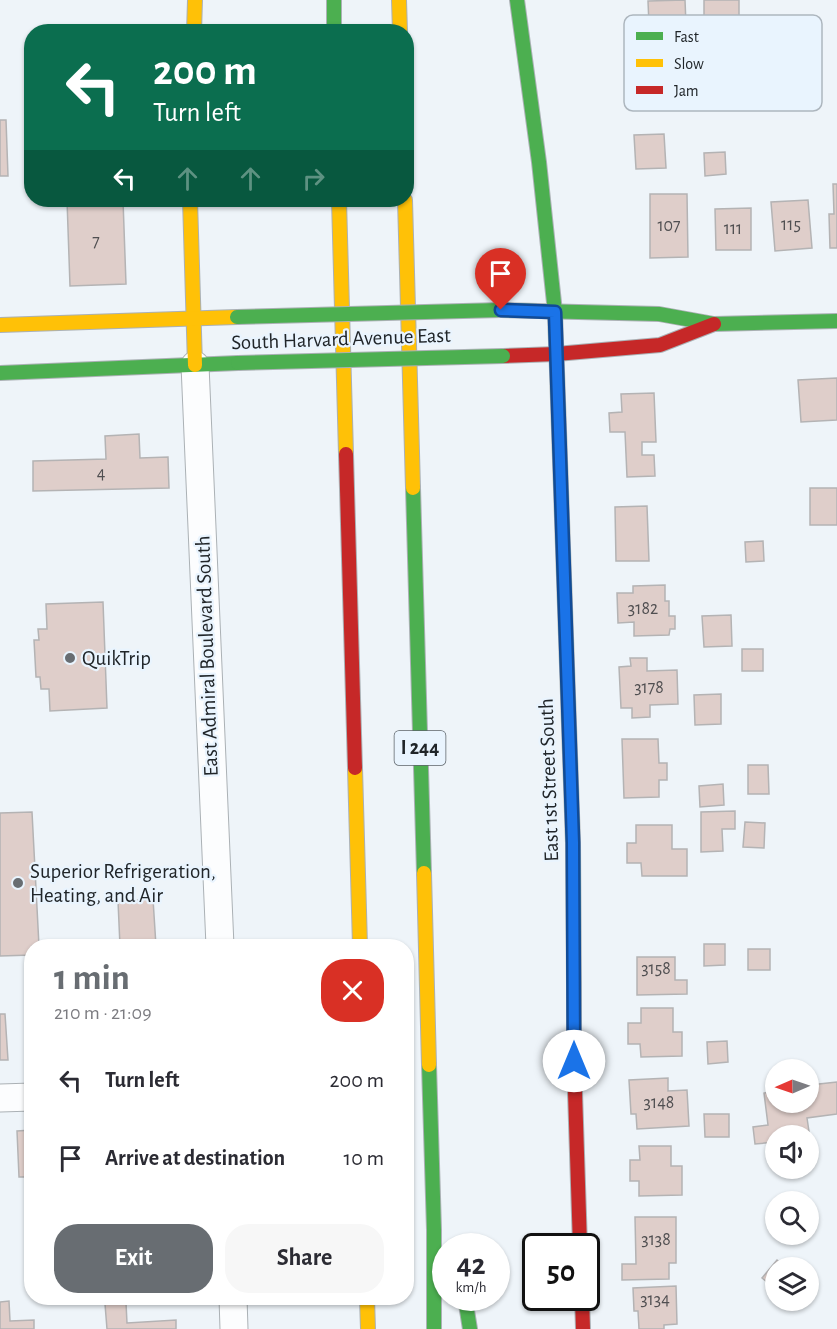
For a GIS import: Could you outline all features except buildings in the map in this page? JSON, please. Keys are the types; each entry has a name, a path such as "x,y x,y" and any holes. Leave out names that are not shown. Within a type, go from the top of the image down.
{"main road":[{"path":"194,24 195,0"},
{"path":"334,0 334,24"},
{"path":"399,0 400,24"},
{"name":"East 1st Street South","path":"517,0 555,312 573,843 574,1061 580,1233"},
{"path":"190,207 195,365"},
{"path":"339,207 360,939"},
{"name":"I 244","path":"405,207 434,1230 434,1329"},
{"name":"South Harvard Avenue East","path":"0,325 501,310 659,314 714,324 837,321"},
{"name":"South Harvard Avenue East","path":"0,372 556,354 660,345 714,324"},
{"path":"429,1077 447,1190"},
{"path":"367,1305 368,1329"},
{"path":"467,1311 470,1329"},
{"path":"582,1311 583,1329"}],"street":[{"name":"East Admiral Boulevard South","path":"195,365 220,939"},
{"path":"0,1098 24,1097"},
{"path":"233,1305 234,1329"}],"traffic: fast":[{"path":"334,0 334,24"},
{"path":"517,0 539,162 555,312"},
{"path":"501,310 659,314 714,324 837,321"},
{"path":"237,317 501,310"},
{"path":"555,312 573,843 574,985"},
{"path":"238,363 503,356"},
{"path":"0,373 238,363"},
{"path":"413,488 424,873"},
{"path":"429,1065 434,1230 434,1329"},
{"path":"467,1311 470,1329"}],"traffic: slow":[{"path":"194,24 195,0"},
{"path":"399,0 400,24"},
{"path":"190,207 195,365"},
{"path":"339,207 346,454"},
{"path":"405,207 413,488"},
{"path":"0,325 237,317"},
{"path":"355,768 360,939"},
{"path":"424,873 429,1065"},
{"path":"367,1305 368,1329"}],"traffic: jam":[{"path":"503,356 660,345 714,324"},
{"path":"346,454 355,768"},
{"path":"574,985 580,1233"},
{"path":"582,1311 583,1329"}],"place":[{"name":"QuikTrip","path":"70,658"},
{"name":"Superior Refrigeration, Heating, and Air","path":"18,883"}],"route":[{"path":"501,310 555,312 573,843 574,1061"}]}
